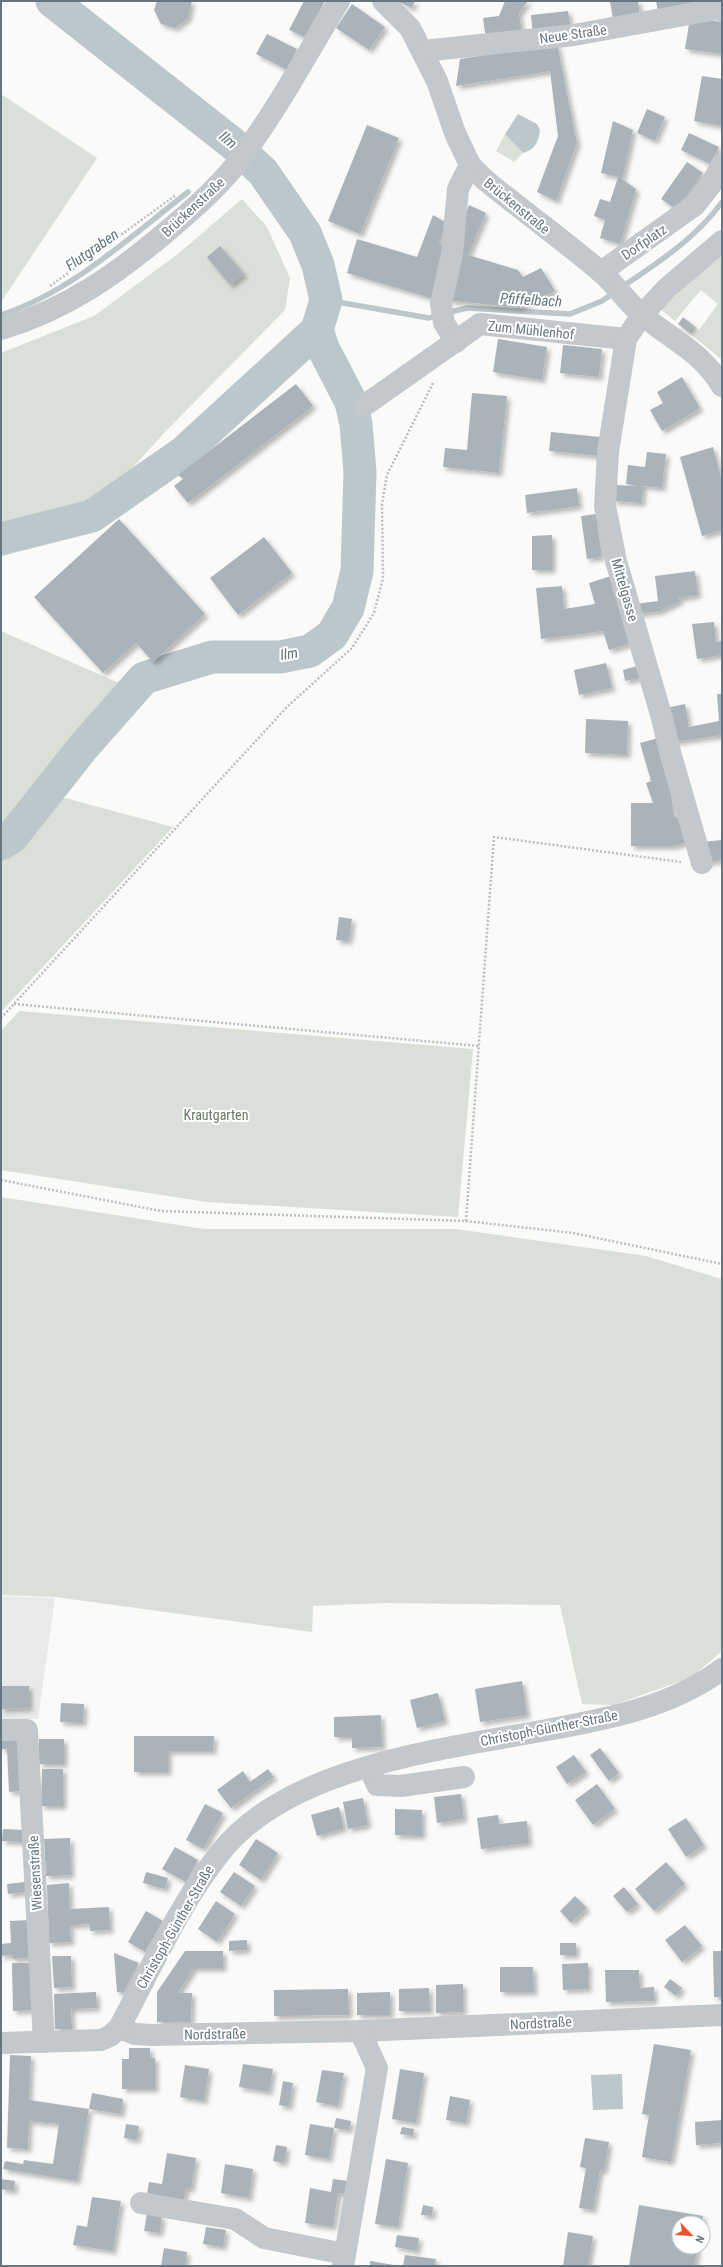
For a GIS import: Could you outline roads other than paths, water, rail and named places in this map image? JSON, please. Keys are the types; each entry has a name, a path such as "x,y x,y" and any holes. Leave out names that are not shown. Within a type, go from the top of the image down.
{"street":[{"name":"Brückenstraße","path":"1,329 67,304 105,280 154,243 213,192 254,138 339,1"},
{"name":"Brückenstraße","path":"383,1 410,28 423,51 470,165 485,180 611,283"},
{"name":"Neue Straße","path":"423,51 574,35 716,9 722,11"},
{"path":"456,342 442,313 452,254 458,189 470,165"},
{"name":"Dorfplatz","path":"611,283 631,249 662,230 695,205 710,186 722,165"},
{"path":"642,315 667,288 722,241"},
{"path":"611,283 642,315 676,338 700,359 715,374 722,386"},
{"name":"Mittelgasse","path":"642,315 626,339 608,452 606,506 616,561 662,718 670,752 702,863"},
{"name":"Zum Mühlenhof","path":"365,405 480,324 626,339"},
{"name":"Christoph-Günther-Straße","path":"1,2043 101,2040 110,2036 119,2028 184,1908 220,1852 258,1817 284,1800 317,1784 369,1767 416,1755 617,1716 669,1698 708,1680 722,1669"},
{"name":"Wiesenstraße","path":"1,1730 27,1730 44,2042"},
{"path":"369,1767 377,1785 402,1786 464,1777"},
{"name":"Nordstraße","path":"119,2028 135,2034 152,2035 360,2031 722,2015"},
{"path":"141,2203 236,2219 264,2238 344,2260 377,2068 360,2031"}],"waterway":[{"name":"Pfiffelbach","path":"1,539 92,516 184,452 317,330 326,300 318,265 305,233 263,172 232,143 52,1"},
{"name":"Flutgraben","path":"1,315 27,305 76,278 122,245 188,192"},
{"name":"Pfiffelbach","path":"622,287 663,259 689,238 701,227 722,202"},
{"name":"Pfiffelbach","path":"446,313 467,308 570,314 602,301 615,292"},
{"name":"Pfiffelbach","path":"326,300 429,318 438,315"},
{"name":"Ilm","path":"1,844 12,837 84,746 144,678 212,657 280,657 310,651 332,635 348,608 357,571 360,472 356,424 351,402 323,348 317,330"}],"park label":[{"name":"Krautgarten","path":"216,1115"}]}
